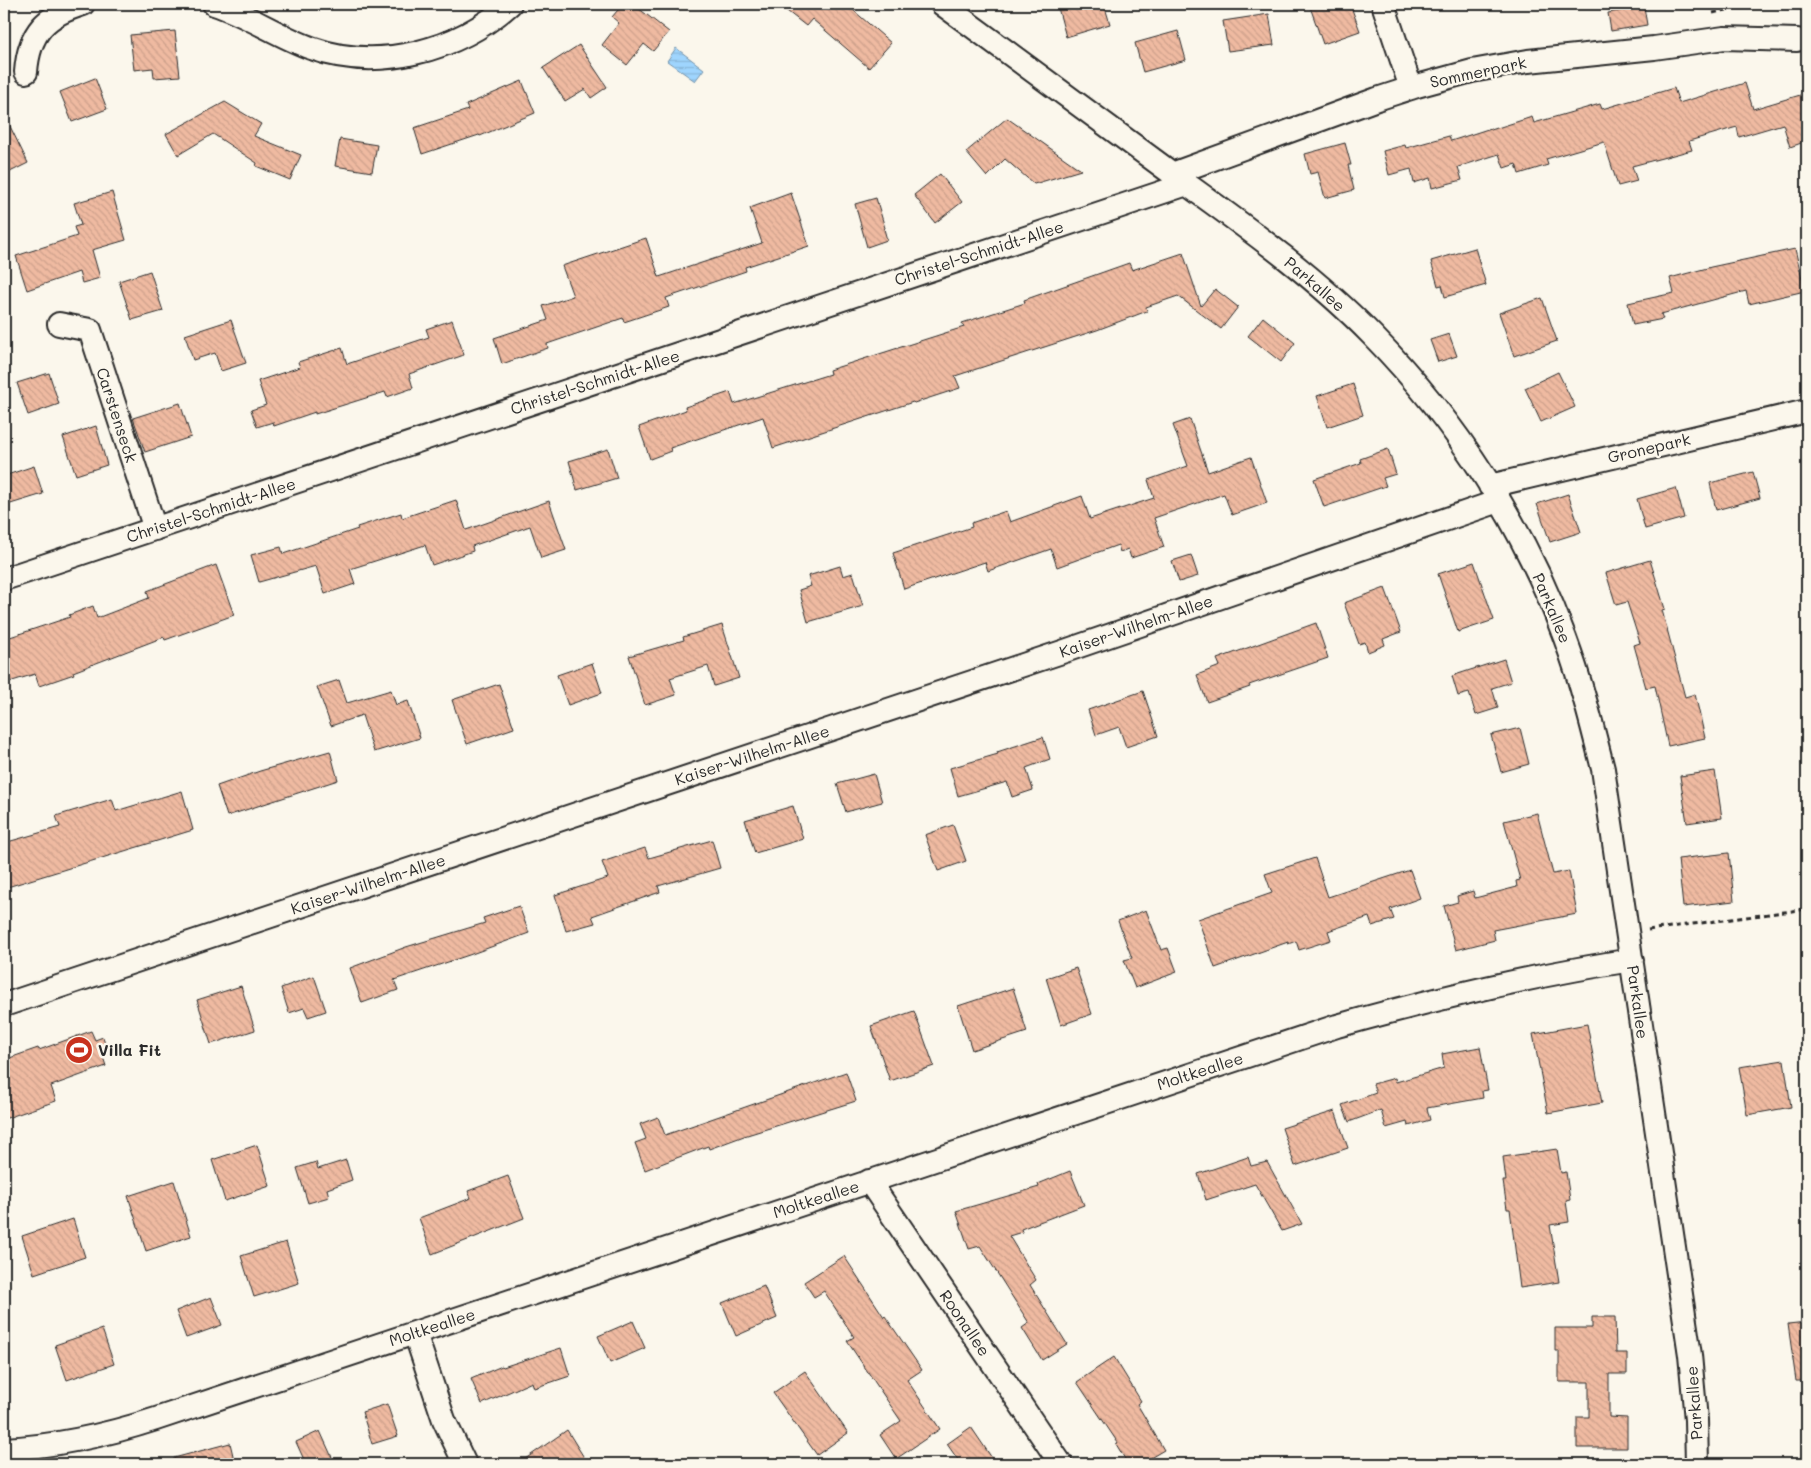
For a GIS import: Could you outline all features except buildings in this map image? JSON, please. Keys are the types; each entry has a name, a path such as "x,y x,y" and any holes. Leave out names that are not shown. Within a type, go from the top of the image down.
{"street":[{"path":"26,72 29,50 42,26 63,10 84,4"},
{"path":"214,4 312,49 341,56 370,58 409,54 450,41 488,21 510,4"},
{"name":"Parkallee","path":"942,4 1306,274 1373,336 1433,403 1460,439 1495,493 1529,555 1548,596 1580,681 1603,769 1693,1377 1697,1464"},
{"path":"1383,4 1411,88"},
{"name":"Sommerpark","path":"1180,179 1411,88 1472,71 1528,61 1654,48 1724,38 1797,40"},
{"name":"Christel-Schmidt-Allee","path":"4,580 1180,179"},
{"name":"Carstenseck","path":"59,324 90,330 155,529"},
{"name":"Gronepark","path":"1495,493 1807,411"},
{"name":"Kaiser-Wilhelm-Allee","path":"4,1005 1062,652 1495,493"},
{"name":"Moltkeallee","path":"4,1449 69,1442 128,1428 1337,1026 1498,985 1632,960"},
{"name":"Roonallee","path":"868,1182 1062,1464"},
{"path":"415,1333 444,1420 465,1464"}],"path":[{"path":"1713,13 1753,4"},
{"path":"1628,933 1807,909"}],"water":[{"path":"676,48 704,69 695,81 667,61"}],"place":[{"name":"Villa Fit","path":"79,1050"}]}
